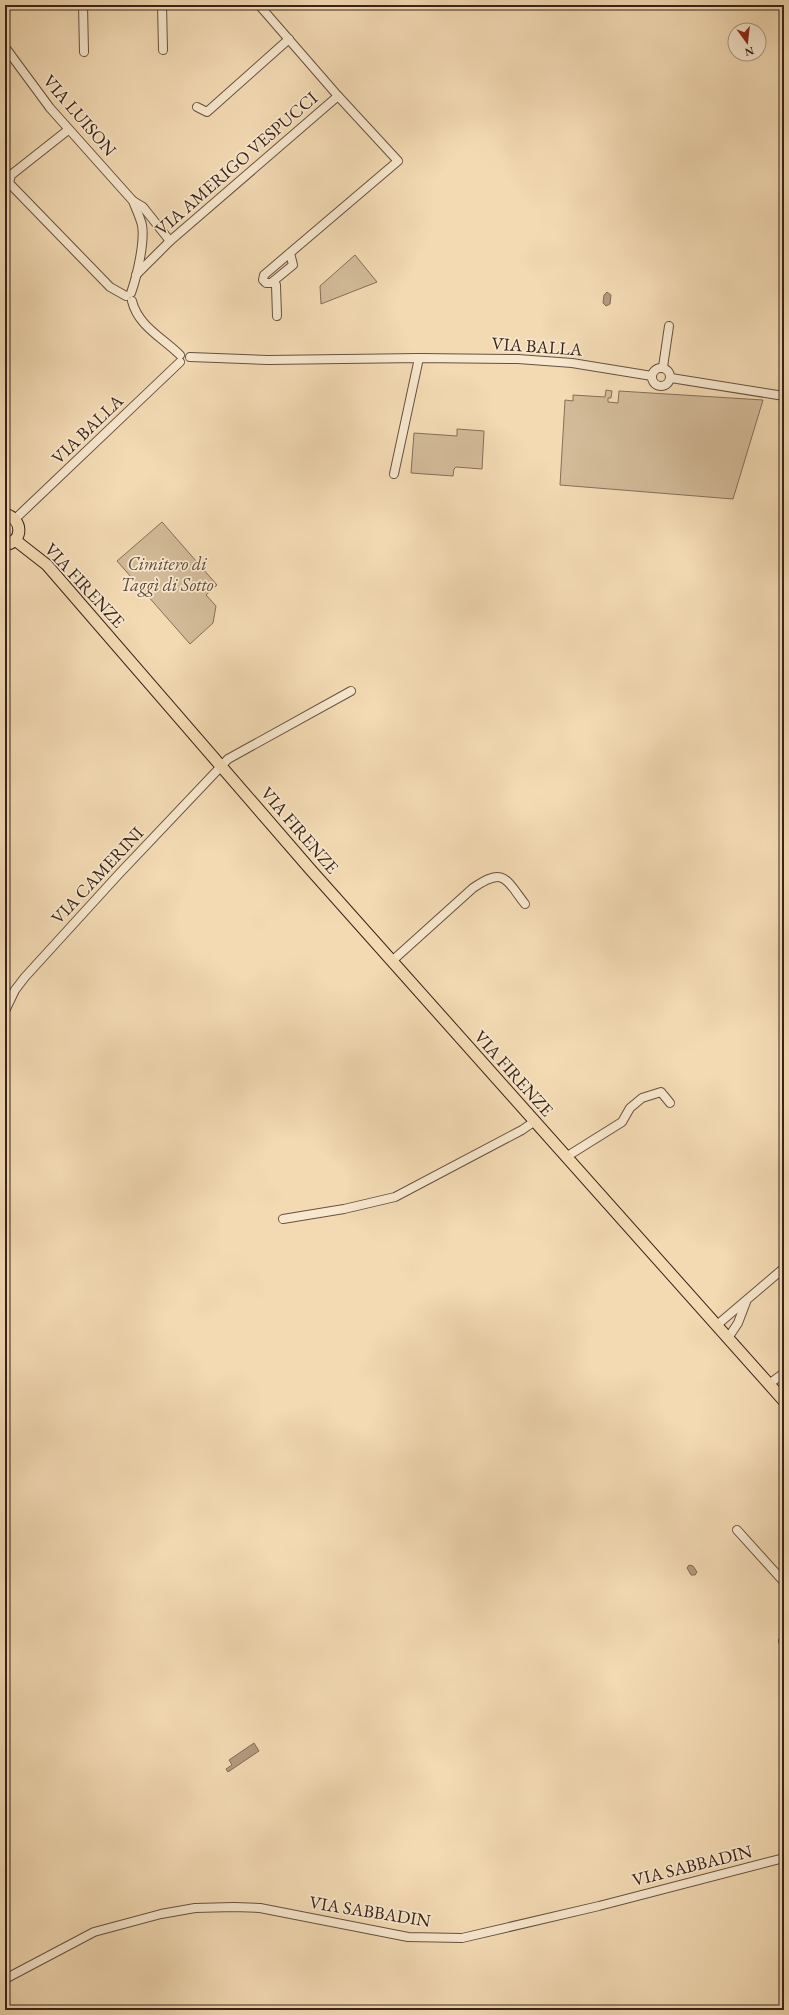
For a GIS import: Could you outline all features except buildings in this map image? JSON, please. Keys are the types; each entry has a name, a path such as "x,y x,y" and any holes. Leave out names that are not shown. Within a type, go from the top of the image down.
{"main road":[{"path":"10,516 18,522 19,532 10,543"},
{"name":"VIA FIRENZE","path":"10,543 47,565 392,961 784,1401"}],"street":[{"path":"83,5 84,52"},
{"path":"162,5 163,50"},
{"path":"259,5 338,96 398,161 264,275 263,280 266,283 274,281 276,285 277,316"},
{"path":"197,107 207,112 289,39"},
{"name":"VIA LUISON","path":"5,47 68,130 125,190 133,201 142,225 140,252 130,297"},
{"name":"VIA AMERIGO VESPUCCI","path":"136,275 170,241 338,96"},
{"path":"68,130 7,178 9,183 106,282 122,295 130,297 138,318 180,358"},
{"name":"VIA LUISON","path":"133,201 142,207 170,241"},
{"name":"VIA LUISON","path":"142,225 150,223 161,231"},
{"name":"VIA AMERIGO VESPUCCI","path":"140,252 147,256 156,254"},
{"path":"662,367 669,326"},
{"name":"VIA BALLA","path":"10,516 180,358 186,363 190,357 268,360 419,358 555,361 652,376"},
{"path":"394,474 419,358"},
{"path":"662,367 654,371 652,376 656,385 660,386 669,382 671,378"},
{"path":"662,367 669,371 671,378"},
{"path":"671,378 784,396"},
{"path":"221,766 233,755 350,691"},
{"name":"VIA CAMERINI","path":"5,1011 15,990 25,977 221,766"},
{"path":"392,961 473,888 488,878 498,876 506,878 525,904"},
{"path":"566,1157 622,1122 630,1108 642,1098 662,1092 670,1103"},
{"path":"283,1219 344,1209 395,1197 522,1130 535,1121"},
{"path":"717,1325 746,1302 784,1268"},
{"path":"728,1338 738,1323 746,1302"},
{"path":"769,1384 784,1373"},
{"path":"736,1530 784,1582"},
{"name":"VIA SABBADIN","path":"5,1979 94,1932 161,1914 195,1908 260,1908 408,1937 462,1938 599,1906 784,1858"}],"green space":[{"path":"355,255 377,282 321,304 320,286"},
{"path":"606,390 612,391 611,398 608,398 608,402 618,403 619,391 763,400 733,499 560,485 565,400 573,401 573,395 605,397"},
{"path":"457,429 484,431 482,469 456,467 454,469 453,476 411,473 414,433 457,436"},
{"name":"Cimitero di Taggì di Sotto","path":"162,522 217,585 206,595 216,606 213,623 190,644 117,561"}],"shaded area":[{"path":"607,292 611,295 610,304 606,306 603,303 604,295"},
{"path":"689,1565 693,1566 697,1572 695,1575 691,1575 687,1568"},
{"path":"254,1743 259,1751 228,1772 226,1769 232,1765 229,1760"}]}
